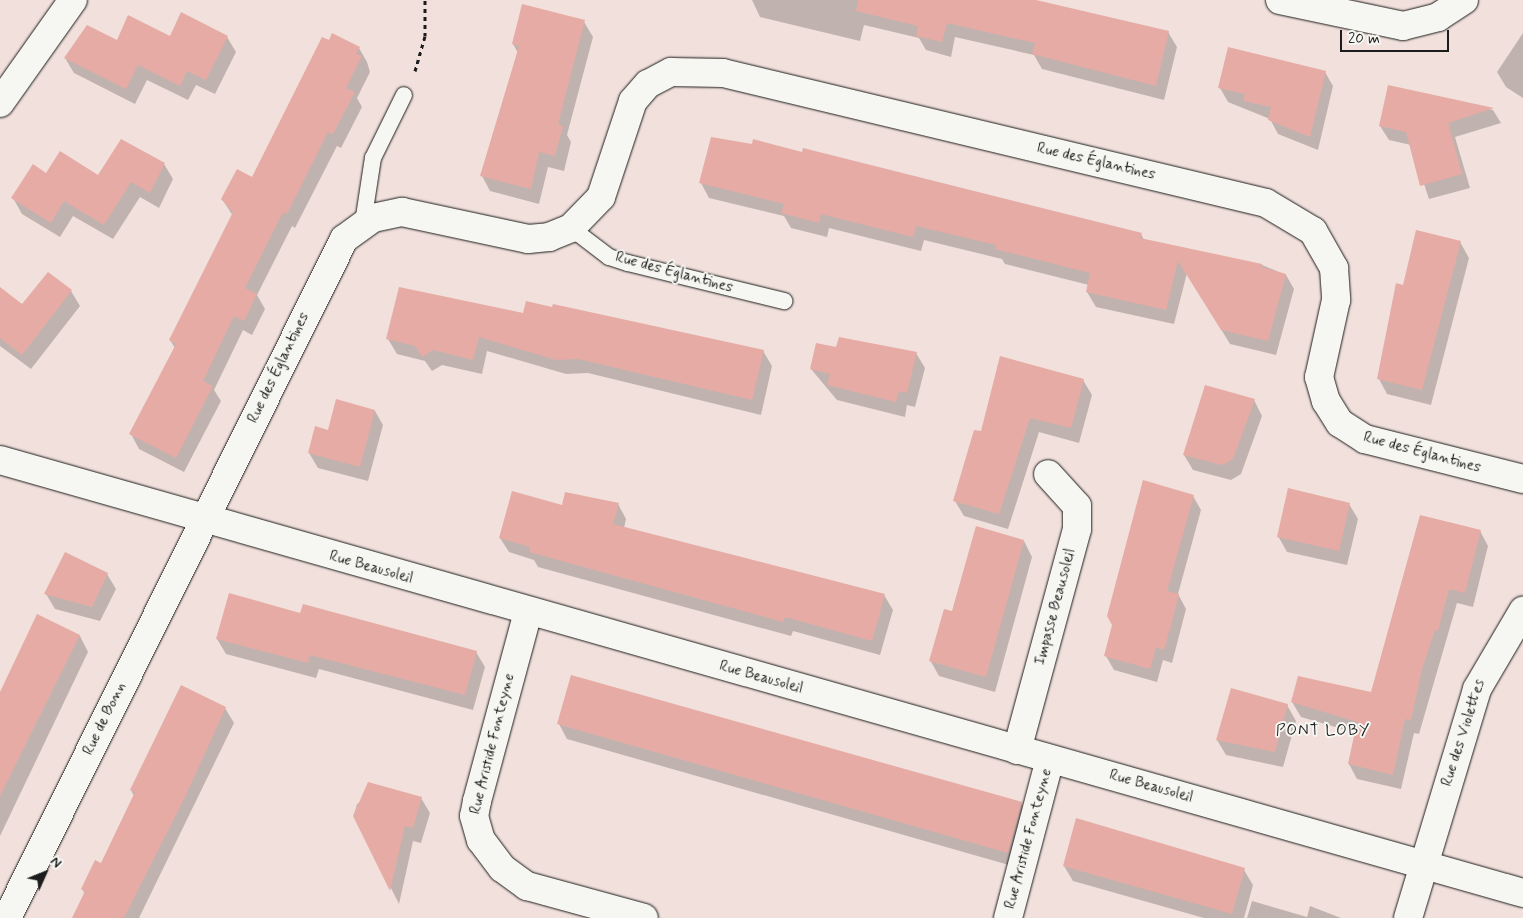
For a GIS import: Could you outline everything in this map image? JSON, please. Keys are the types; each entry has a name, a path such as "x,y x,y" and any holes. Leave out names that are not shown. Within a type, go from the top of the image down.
{"street":[{"path":"0,102 8,73 73,0"},
{"path":"1280,0 1403,26 1438,17 1464,0"},
{"name":"Rue des Églantines","path":"203,520 339,247 363,223 382,214 414,212 528,239 549,238 572,228 601,197 632,101 660,76 686,69 722,73 1266,203 1308,226 1332,261 1336,300 1319,377 1326,401 1340,423 1365,439 1523,479"},
{"name":"Rue Beausoleil","path":"0,460 203,520 1523,893"},
{"name":"Impasse Beausoleil","path":"1017,750 1077,529 1077,506 1048,474"},
{"name":"Rue de Bonn","path":"7,918 203,520"},
{"name":"Rue des Violettes","path":"1408,918 1478,689 1523,611"},
{"name":"Rue Aristide Fonteyne","path":"528,612 477,801 474,816 481,840 502,868 527,886 644,918"},
{"name":"Rue Aristide Fonteyne","path":"1008,918 1050,759"}],"lane":[{"path":"363,223 372,158 404,95"},
{"name":"Rue des Églantines","path":"572,228 622,261 784,301"}],"path":[{"path":"404,95 425,36 425,0"}],"building":[{"path":"858,0 1036,0 1169,31 1156,86 1032,54 1035,43 947,23 942,42 916,36 918,26 856,11"},
{"path":"522,4 585,20 558,124 563,126 555,156 539,152 531,189 480,176 519,46 512,44"},
{"path":"181,12 228,36 206,80 187,71 180,86 138,65 126,89 64,58 87,25 117,40 128,15 170,36"},
{"path":"332,33 360,47 356,54 362,56 346,88 355,92 333,134 328,132 287,214 283,212 245,288 257,294 244,321 234,316 203,381 213,386 176,458 129,434 176,344 169,340 233,212 221,199 237,169 252,177 322,37 329,40"},
{"path":"1228,47 1326,71 1310,137 1268,120 1271,107 1243,101 1245,94 1218,88"},
{"path":"1388,85 1494,108 1448,123 1462,174 1420,186 1406,132 1379,126"},
{"path":"711,137 752,144 753,139 802,152 803,148 1142,233 1140,238 1262,264 1262,267 1286,274 1268,341 1221,330 1178,261 1166,310 1086,292 1090,273 995,249 996,245 916,226 913,237 821,214 819,223 781,213 784,204 699,183"},
{"path":"121,139 165,163 150,193 131,182 104,225 64,201 51,223 11,198 33,164 46,173 60,151 98,175"},
{"path":"1416,230 1461,241 1422,390 1377,379 1396,283 1403,285"},
{"path":"48,272 72,290 22,355 0,338 0,287 22,304"},
{"path":"399,287 523,313 526,301 552,307 553,304 764,350 752,400 578,359 556,360 479,337 473,360 433,350 422,357 415,346 386,339"},
{"path":"839,337 917,352 907,393 899,391 896,402 827,385 830,374 810,369 816,343 836,347"},
{"path":"1000,356 1084,379 1071,428 1030,418 999,514 953,501 974,430 981,431"},
{"path":"1205,385 1255,399 1233,459 1222,465 1183,455"},
{"path":"336,399 375,410 360,467 308,453 315,426 328,430"},
{"path":"1143,480 1194,495 1167,591 1179,594 1174,614 1164,650 1156,647 1150,669 1104,656 1112,625 1107,616"},
{"path":"1288,488 1350,503 1339,551 1277,537"},
{"path":"512,491 562,505 565,492 619,503 613,524 885,594 872,641 785,617 783,622 529,552 530,547 499,538"},
{"path":"1420,515 1481,530 1465,593 1449,589 1438,631 1435,630 1422,669 1411,720 1405,719 1393,775 1348,764 1357,722 1291,702 1298,676 1371,692"},
{"path":"976,526 1024,540 986,677 929,661 944,609 952,611"},
{"path":"65,552 108,573 92,607 44,594"},
{"path":"229,593 300,613 303,604 477,651 465,695 310,655 308,663 216,639"},
{"path":"37,614 80,635 0,796 0,692"},
{"path":"571,675 1022,802 1008,853 557,724"},
{"path":"181,685 226,707 186,795 124,918 72,918 85,891 81,889 95,860 101,863 135,792 130,790"},
{"path":"1231,688 1288,704 1275,752 1216,740"},
{"path":"368,782 422,797 413,828 405,826 390,891 353,816"},
{"path":"1076,818 1245,868 1232,914 1063,866"}],"district":[{"name":"PONT LOBY","path":"1323,731"}]}
